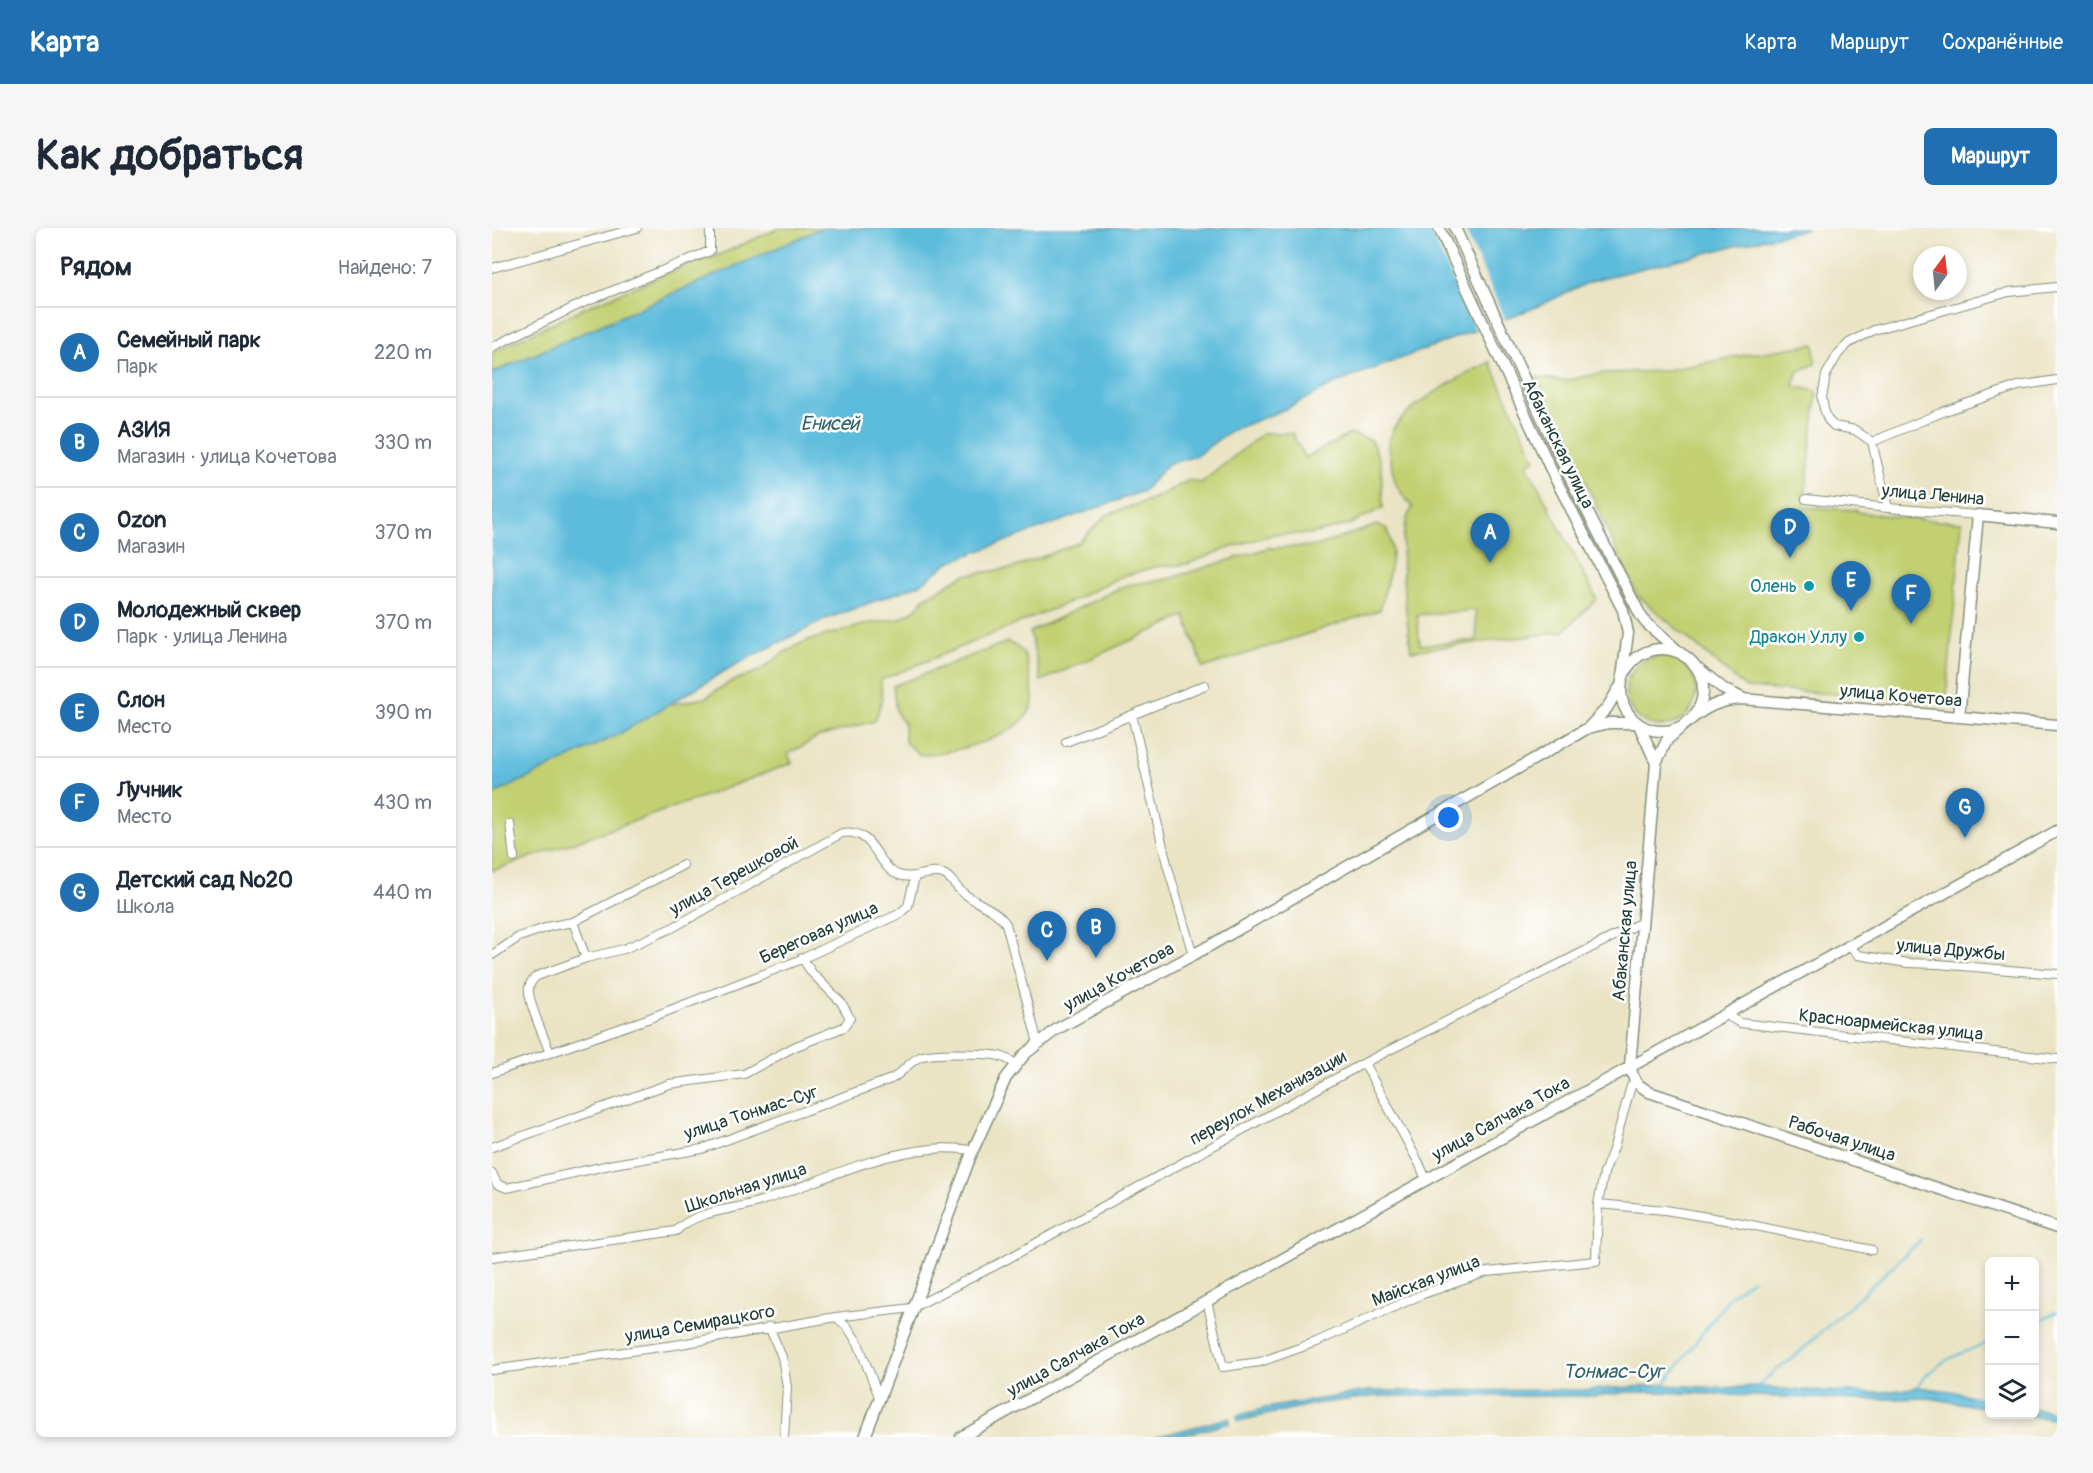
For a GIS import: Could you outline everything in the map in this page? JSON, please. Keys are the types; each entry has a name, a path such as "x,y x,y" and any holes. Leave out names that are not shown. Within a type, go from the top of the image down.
{"main road":[{"name":"Абаканская улица","path":"1439,228 1553,474 1623,610 1628,633 1622,680"},
{"name":"Абаканская улица","path":"1455,228 1565,468 1641,615 1687,658"},
{"path":"1959,717 1978,515"},
{"name":"улица Ленина","path":"1978,515 2057,523"},
{"path":"1672,650 1687,658 1698,671 1703,691 1700,705 1687,723 1662,732 1646,729 1638,724 1626,712 1622,703 1622,680 1633,661 1651,651 1672,650"},
{"name":"улица Кочетова","path":"1687,658 1714,683 1742,699"},
{"name":"улица Кочетова","path":"1589,728 1607,708 1622,680"},
{"name":"улица Кочетова","path":"1687,723 1699,712 1713,704 1742,699 2057,725"},
{"name":"улица Кочетова","path":"866,1436 912,1308 998,1092 1016,1064 1038,1043 1078,1017 1193,955 1589,728 1609,723 1638,724"},
{"name":"Абаканская улица","path":"1630,1066 1656,763 1667,740 1687,723"},
{"name":"Абаканская улица","path":"1638,724 1656,763"},
{"name":"улица Салчака Тока","path":"961,1437 2057,831"},
{"path":"1630,1066 1635,1082"},
{"name":"Рабочая улица","path":"1635,1082 1649,1092 2057,1228"}],"street":[{"path":"492,268 637,228"},
{"path":"492,347 583,303 710,251 710,228"},
{"path":"1888,508 1872,442 1855,430 1834,426 1828,420 1824,409 1822,398 1826,375 1838,354 1849,343 1874,330 2009,292 2057,287"},
{"path":"1872,442 1976,400 2018,386 2057,380"},
{"name":"улица Ленина","path":"1806,499 1978,515"},
{"path":"1066,742 1205,685"},
{"path":"1132,715 1167,864 1193,955"},
{"path":"510,824 514,858"},
{"name":"улица Терешковой","path":"586,958 624,949 672,928 842,833 859,834 898,877 915,876"},
{"name":"улица Терешковой","path":"492,955 519,937 551,926 573,922 683,865"},
{"path":"915,876 939,873 946,875 969,897 1001,917 1006,924 1014,951 1038,1043"},
{"name":"Береговая улица","path":"492,1073 647,1019 802,958 899,914 908,906 915,876"},
{"path":"550,1053 530,999 529,986 537,976 586,958 573,922"},
{"name":"переулок Механизации","path":"912,1308 1000,1263 1364,1063 1642,922"},
{"name":"улица Дружбы","path":"1848,945 1858,955 1900,962 2057,974"},
{"path":"492,1147 669,1084 737,1076 749,1072 770,1058 844,1027 850,1018 845,1008 812,973 802,958"},
{"name":"Красноармейская улица","path":"1724,1014 1740,1023 2057,1059"},
{"name":"улица Тонмас-Суг","path":"492,1173 497,1184 507,1188 614,1164 702,1149 891,1079 900,1075 910,1063 920,1056 929,1054 999,1056 1016,1064"},
{"path":"1364,1063 1426,1179"},
{"path":"1635,1082 1631,1086 1614,1147 1604,1173 1598,1204 1665,1210 1737,1222 1872,1250"},
{"name":"Школьная улица","path":"492,1257 676,1231 685,1221 716,1211 758,1202 856,1166 920,1150 935,1148 973,1150"},
{"name":"Майская улица","path":"1207,1301 1223,1367 1260,1362 1316,1342 1423,1294 1487,1272 1596,1261 1598,1204"},
{"name":"улица Семирацкого","path":"492,1370 675,1345 836,1317 912,1308"},
{"path":"836,1317 848,1328 858,1343 879,1397"},
{"path":"769,1327 782,1357 787,1387 784,1437"}],"green space":[{"path":"779,228 822,228 492,373 492,352 584,308 692,263 717,256"},
{"path":"1814,344 1815,364 1797,372 1794,386 1817,391 1804,507 1857,510 1857,512 1923,520 1962,522 1946,701 1746,688 1637,595 1537,377 1563,381 1603,373 1663,371"},
{"path":"1490,362 1535,459 1527,465 1597,599 1563,632 1411,651 1403,555 1407,519 1413,507 1395,482 1388,444 1392,432 1414,407 1447,385","holes":["1475,610 1477,640 1420,645 1417,615"]},
{"path":"1263,433 1292,433 1305,458 1350,434 1371,440 1381,464 1383,508 1348,525 1311,534 1274,534 1187,564 1154,567 1120,577 1072,601 881,680 882,700 875,721 818,737 788,754 792,763 492,871 492,795 621,733 667,705 705,698 728,683 761,670 783,653 806,641 867,624 900,619 916,609 923,599 964,575 1013,568 1078,543 1107,515 1157,497 1189,480 1201,483"},
{"path":"1377,525 1386,528 1392,547 1390,569 1380,610 1203,668 1185,616 1041,681 1030,632 1126,585 1168,579 1268,548 1317,546"},
{"path":"1007,642 1021,650 1027,663 1033,698 1032,706 1025,717 1014,727 999,735 949,751 920,755 905,742 904,724 896,712 893,686"},
{"path":"1668,656 1681,662 1690,671 1694,677 1696,691 1694,705 1686,716 1675,724 1654,726 1636,716 1628,705 1626,684 1636,666 1647,658"}],"water":[{"name":"Енисей","path":"822,228 1809,228 1594,280 1534,308 1341,381 1283,410 1230,431 1196,456 1168,464 1143,491 949,562 921,584 826,619 733,666 621,733 492,795 492,373"},
{"name":"Тонмас-Суг","path":"1663,1385 1723,1388 1758,1386 1776,1389 1872,1393 1917,1387 1950,1391 1985,1399 1985,1407 1929,1398 1857,1400 1627,1392 1595,1396 1377,1396 1314,1404 1238,1421 1237,1416 1266,1408 1368,1391 1583,1390"},
{"path":"2039,1410 2057,1413 2057,1420 2039,1417"},
{"path":"1229,1418 1230,1423 1176,1437 1156,1437"}],"pier":[{"path":"1429,228 1464,228 1506,322 1477,333"}],"waterway":[{"path":"1758,1386 1791,1360 1921,1240"},
{"path":"1663,1386 1732,1294 1753,1279"},
{"path":"2039,1321 2057,1312"},
{"path":"1915,1389 1922,1379 1939,1365 1985,1344"}],"place":[{"name":"Молодежный сквер","path":"1790,558"},
{"name":"Семейный парк","path":"1490,563"},
{"name":"Олень","path":"1809,586"},
{"name":"Слон","path":"1851,611"},
{"name":"Лучник","path":"1911,624"},
{"name":"Дракон Уллу","path":"1859,637"},
{"name":"Детский сад №20","path":"1965,838"},
{"name":"АЗИЯ","path":"1096,958"},
{"name":"Ozon","path":"1047,961"}]}
